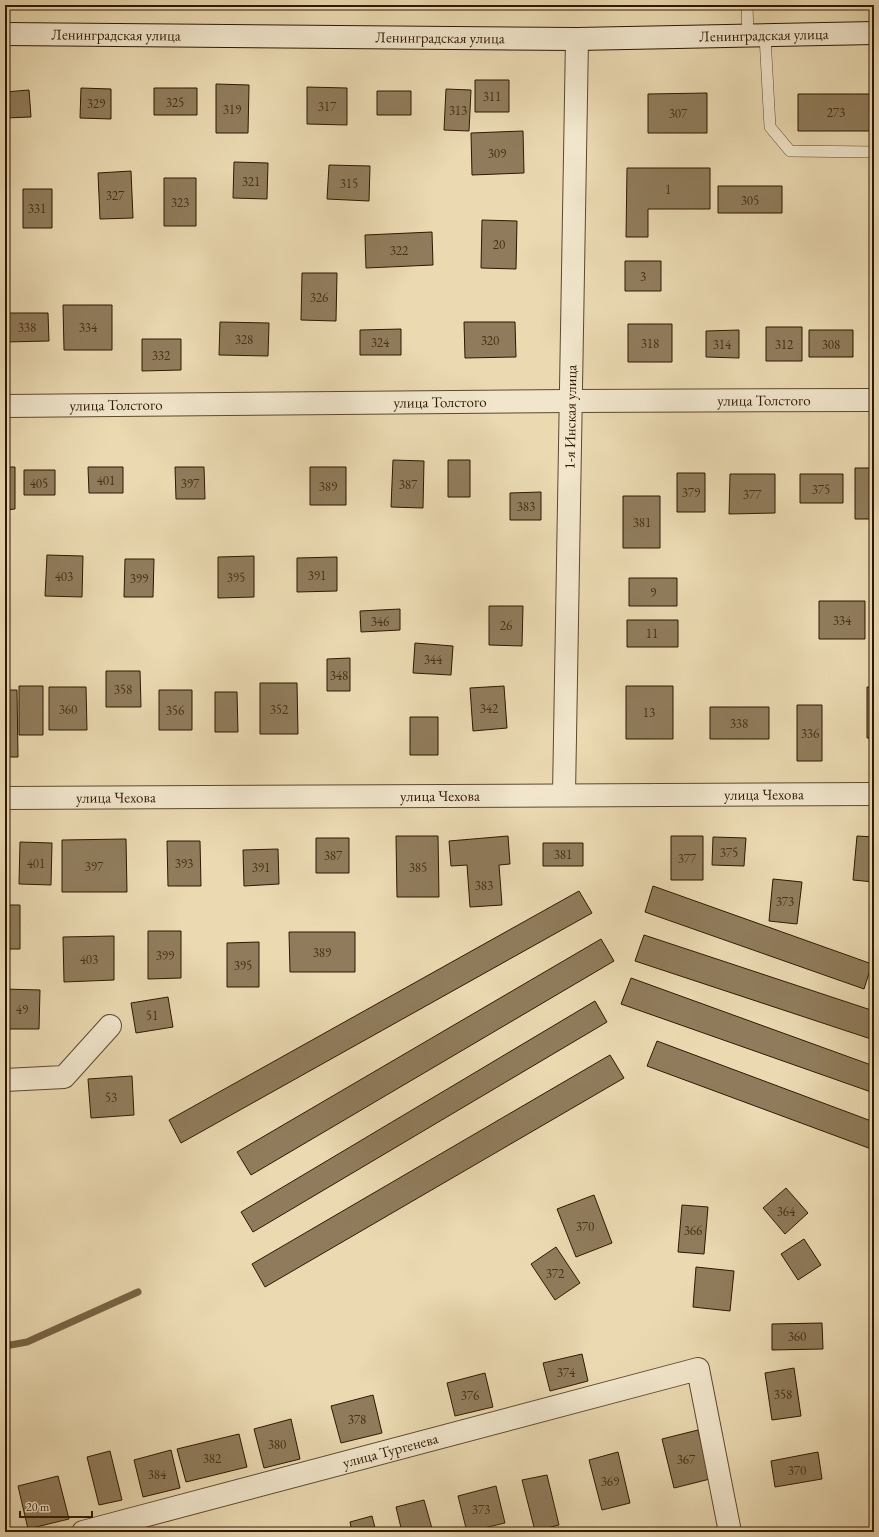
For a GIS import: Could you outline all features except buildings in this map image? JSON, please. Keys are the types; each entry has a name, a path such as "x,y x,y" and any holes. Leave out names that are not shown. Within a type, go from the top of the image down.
{"street":[{"name":"Ленинградская улица","path":"5,34 577,39 874,33"},
{"name":"1-я Инская улица","path":"564,795 577,39"},
{"name":"улица Толстого","path":"5,406 874,400"},
{"name":"улица Чехова","path":"5,798 874,794"},
{"path":"5,1080 64,1077 110,1026"},
{"name":"улица Тургенева","path":"83,1532 698,1369 730,1532"}],"lane":[{"path":"747,5 756,36 770,127 790,151 874,152"}],"waterway":[{"path":"5,1346 27,1342 138,1292"}]}
